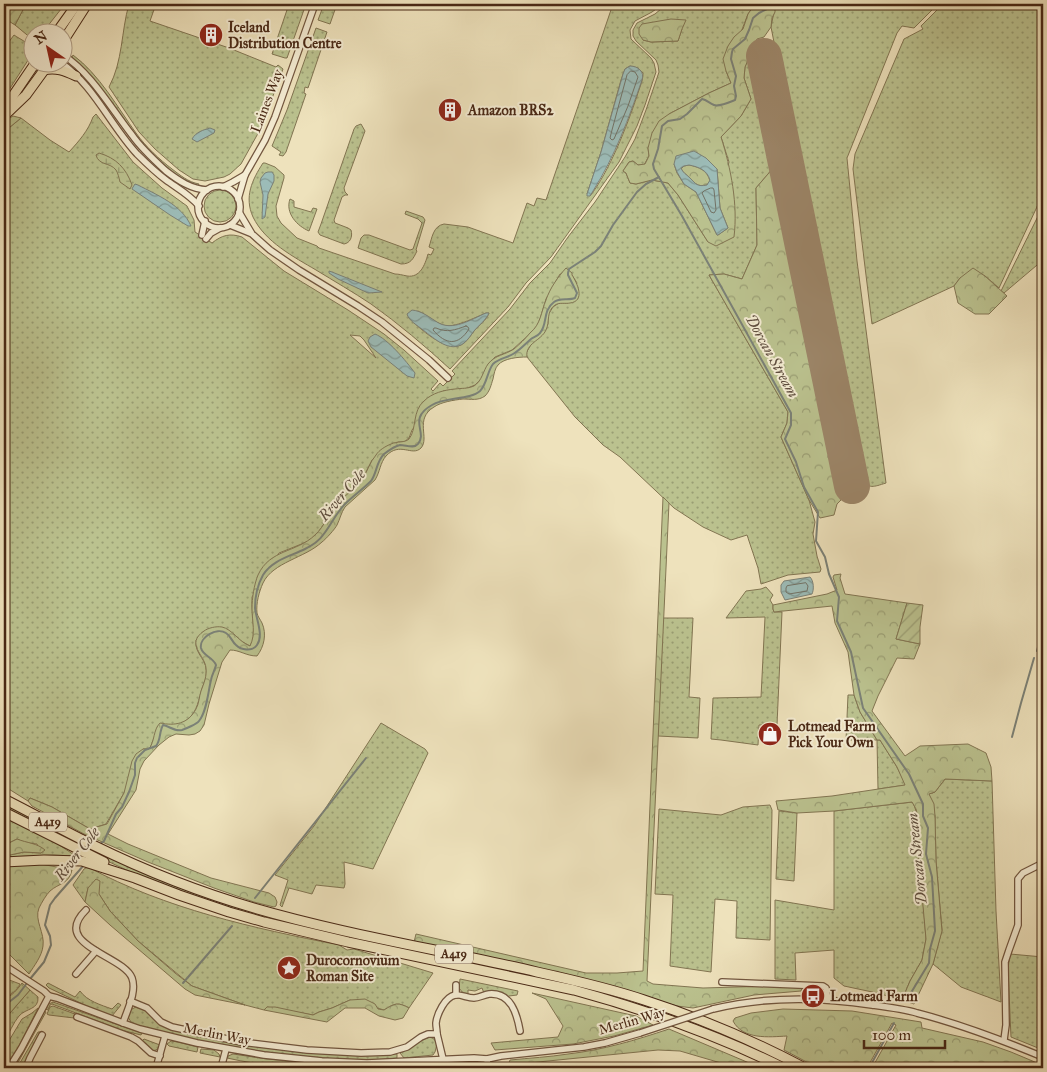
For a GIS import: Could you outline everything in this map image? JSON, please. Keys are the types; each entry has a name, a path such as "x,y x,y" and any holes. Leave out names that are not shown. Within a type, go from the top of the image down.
{"highway":[{"path":"64,22 77,4"},
{"path":"72,27 87,4"},
{"path":"4,109 29,72"},
{"path":"4,116 26,95 43,72"},
{"path":"66,72 76,76"},
{"name":"A419","path":"4,799 96,847 163,877 208,894 323,926 573,980 644,1000 746,1039 805,1068"},
{"name":"A419","path":"4,812 88,859 179,895 229,912 328,938 574,990 617,1002 723,1040 784,1068"},
{"path":"4,862 88,859"}],"street":[{"name":"Laines Way","path":"238,199 245,175 265,140 275,117 315,4"},
{"path":"72,62 100,92 133,137 157,162 186,185 207,190"},
{"path":"71,72 93,95 135,152 199,206"},
{"path":"223,187 245,175"},
{"path":"204,221 204,237 230,225 237,218 240,208 238,199 232,191 223,187 213,187 207,190 201,197 199,206 204,221 210,226 220,228"},
{"path":"239,212 252,234"},
{"path":"230,225 252,234 277,256 382,322 448,378"},
{"path":"1004,1040 1006,1026 1005,962 1018,925 1018,878 1022,873 1043,863"},
{"path":"86,910 76,924 80,939 126,969 132,979 133,986 130,1002 123,1024"},
{"path":"76,974 96,951"},
{"name":"Merlin Way","path":"4,964 49,996 123,1024 165,1036 226,1049 294,1059 367,1066 443,1059 487,1059 584,1047 640,1033 713,1009 741,1002 760,1000 828,1000 874,1005 917,1013 1004,1040 1043,1057"},
{"path":"722,982 823,986 826,988 828,1000"},
{"path":"456,985 456,994"},
{"path":"443,1059 436,1022 439,1013 449,998 456,994 472,998 494,994 503,998 516,1010 520,1031"},
{"path":"9,1068 49,996"},
{"name":"Merlin Way","path":"130,1002 147,1008 161,1022 172,1027 241,1042 307,1050 390,1052 407,1047 422,1036 437,1034"},
{"path":"77,1018 85,1023 131,1037 151,1053 160,1056"},
{"path":"26,1068 30,1058 39,1046 42,1034"},
{"path":"156,1068 165,1036"},
{"path":"221,1068 226,1049"},
{"path":"487,1059 488,1068"}],"green space":[{"path":"4,4 26,4 15,25 4,18 10,9"},
{"path":"26,4 65,4 51,22 22,22 22,31 15,25"},
{"path":"129,4 156,4 150,21 229,48 276,67 278,65 283,69 261,128 241,164 230,174 205,181 193,179 179,170 139,132 109,87 117,67"},
{"path":"289,4 306,4 287,58 285,58 272,54"},
{"path":"324,4 337,4 330,24 318,20"},
{"path":"613,4 642,4 641,8 643,10 651,4 663,4 635,21 630,30 631,39 651,58 656,72 637,126 619,162 551,257 526,283 508,307 450,369 392,319 272,241 258,226 253,217 250,210 249,196 250,189 263,163 275,167 284,175 276,206 277,216 281,223 297,238 319,248 395,274 407,276 419,273 428,254 431,255 434,249 429,247 432,236 440,225 468,227 513,243 527,203 534,206 537,198 546,200","holes":["630,66 638,68 643,73 641,85 617,148 590,196 587,194 621,80 625,69","418,311 447,326 489,313 465,342 455,346 433,338 408,317"]},
{"path":"667,4 755,4 748,14 726,71 731,83 669,114 648,148 649,156 644,165 638,165 633,161 629,162 623,171 626,173 630,183 636,184 652,180 668,183 678,195 708,242 729,162 721,137 741,116 751,99 744,78 745,67 752,50 774,167 756,188 757,245 742,279 724,274 709,275 788,412 787,423 781,437 809,500 815,522 813,534 821,569 820,572 788,575 761,584 758,568 747,535 731,540 703,527 674,508 620,457 603,445 575,417 527,357 526,353 532,343 542,335 548,324 548,315 553,307 559,303 568,303 577,283 572,275 560,274 546,299 537,326 532,332 512,350 495,357 475,385 465,389 443,391 412,430 409,438 404,442 398,442 372,460 363,478 340,501 317,534 309,541 279,553 252,597 254,633 250,646 239,640 234,634 196,640 197,650 204,661 206,679 196,708 183,723 166,729 154,738 149,749 143,749 124,793 106,824 90,829 52,807 30,798 28,801 4,786 4,132 21,118 69,152 83,136 96,114 133,162 162,188 187,206 194,220 195,232 212,243 226,235 242,237 284,271 348,310 404,350 438,381 431,389 433,391 440,383 443,386 455,374 452,371 550,263 595,202 625,157 635,139 659,72 656,60 636,41 633,36 633,30 637,23 655,14","holes":["682,29 678,41 651,42 643,40","350,335 360,336 376,358"]},
{"path":"755,4 775,4 771,27 764,37 757,39 745,67 744,78 751,99 741,116 721,137 733,187 735,225 734,237 716,246 708,242 678,195 668,183 652,180 636,184 630,183 626,173 623,171 629,162 633,161 638,165 645,164 649,156 648,148 652,133 659,121 669,114 731,83 723,59 734,37 743,29 748,14","holes":["706,158 717,169 720,208 728,228 718,235 696,192 684,184 674,164"]},
{"path":"775,4 938,4 914,28 902,26 897,33 847,158 857,261 886,483 875,486 866,485 860,480 771,27"},
{"path":"943,4 1043,4 1043,194 999,288 985,276 960,278 954,286 872,324 853,169 855,154 904,39 923,29 921,26"},
{"path":"671,19 686,20 678,41 651,42 643,40 639,34 639,28 642,24"},
{"path":"316,28 327,32 308,88 305,87 304,93 306,94 286,152 283,156 279,155 281,152 272,146"},
{"path":"14,35 22,40 22,70 7,93 4,91 4,40 8,43"},
{"path":"763,43 770,43 773,47 858,487 852,495 846,492 843,486 757,55 757,47"},
{"path":"73,55 100,81 148,148 181,176 199,184 198,186 170,171 146,149 96,82 72,57"},
{"path":"13,116 21,118 4,132 4,122"},
{"path":"361,124 365,131 344,188 348,195 342,197 334,220 335,223 351,230 352,235 350,239 344,244 320,235 318,232 354,129"},
{"path":"99,153 120,165 132,185 130,189 120,182 114,168 97,158 96,155"},
{"path":"689,165 705,172 710,181 707,185 701,186 697,184 683,172 681,169"},
{"path":"774,167 812,348 841,500 837,504 834,515 820,518 809,500 781,437 787,423 788,412 709,275 724,274 742,279 757,245 756,188"},
{"path":"220,190 226,191 231,195 235,200 235,212 231,217 226,221 220,222 214,221 209,217 205,212 204,206 205,200 209,195 214,191"},
{"path":"290,199 294,201 294,207 311,212 313,208 317,209 309,231 300,226 293,218 289,209"},
{"path":"1043,206 1043,260 1004,293 1001,291"},
{"path":"406,211 423,217 425,220 413,259 401,264 358,248 361,238 364,235 369,235 410,250 413,249 422,223 418,219 405,214"},
{"path":"566,268 572,273 578,287 578,299 575,302 561,303 552,307 544,334 528,348 527,357 508,359 498,365 489,390 482,398 448,402 437,405 428,412 423,423 424,439 421,448 414,451 396,450 386,456 375,480 345,507 336,527 326,539 274,570 268,576 263,583 257,605 258,617 264,632 264,640 257,656 230,650 222,662 204,725 195,734 176,734 169,737 144,761 140,769 136,790 108,834 211,878 269,893 275,897 276,906 254,902 148,862 84,834 32,806 28,801 30,798 52,807 90,829 107,824 124,793 132,761 136,754 143,749 149,749 160,723 181,723 193,714 197,707 206,671 205,663 196,645 196,640 199,636 208,629 222,627 250,646 253,632 252,609 255,583 263,567 269,560 308,541 315,535 342,499 361,482 372,460 379,451 391,444 409,439 420,405 427,398 442,391 474,386 491,361 514,349 536,326 550,291"},
{"path":"973,268 1007,296 989,314 975,314 958,303 954,286 960,278"},
{"path":"663,497 669,503 647,981 653,984 703,988 771,986 802,988 801,991 754,995 693,1008 677,1006 591,981 414,942 416,934 586,973 643,971"},
{"path":"841,574 840,578 845,594 907,603 896,639 920,644 914,659 897,658 872,711 905,756 920,746 968,744 986,753 991,767 992,781 945,779 935,792 929,794 934,804 936,861 942,931 933,964 914,1004 902,1000 922,960 926,939 918,851 918,817 912,802 834,811 797,813 778,810 776,801 832,796 905,785 897,767 880,740 877,740 860,712 854,695 848,652 835,623 832,606 774,612 773,609 773,605 827,594 837,590 833,577 834,575"},
{"path":"766,587 773,595 770,600 774,612 782,612 777,725 759,725 758,745 711,739 713,698 761,697 765,617 726,618 746,591"},
{"path":"907,603 923,605 920,644 896,639"},
{"path":"663,618 693,618 689,697 700,698 698,738 658,736"},
{"path":"848,695 854,695 860,712 877,740 846,740"},
{"path":"381,723 425,749 428,753 373,869 344,862 344,888 316,885 312,894 289,888 282,907 280,905 288,880 275,875 314,826"},
{"path":"877,740 880,740 906,785 878,789"},
{"path":"945,779 992,781 1001,1002 961,987 933,964 942,930 936,861 935,816 929,794 935,792"},
{"path":"913,802 918,817 926,939 922,960 902,1000 844,986 834,978 834,950 795,953 796,980 775,979 775,900 834,910 834,811"},
{"path":"4,803 90,848 88,852 4,808"},
{"path":"770,805 772,810 770,940 736,938 737,901 715,899 711,972 670,966 673,895 655,894 659,809 721,815 743,807"},
{"path":"779,811 797,813 794,881 776,879"},
{"path":"4,816 56,843 76,856 4,857 4,855 24,852 41,853 37,844 26,843 17,839 4,847"},
{"path":"17,839 35,844 45,850 41,853 24,852 4,855 4,847"},
{"path":"101,852 131,867 342,934 340,938 309,931 247,914 186,894 97,856"},
{"path":"41,864 72,870 69,878 53,888 39,908 38,917 43,936 43,946 29,974 4,949 4,867"},
{"path":"88,867 148,895 179,906 274,932 339,945 347,950 354,949 433,973 409,1008 396,1004 384,1010 350,1000 313,1015 267,1007 264,1010 245,1005 192,986 138,941 110,911 99,894 88,888 85,902 73,885 84,869"},
{"path":"96,879 100,881 99,894 110,911 138,941 175,973 192,986 245,1005 195,995 185,989 85,902 88,888"},
{"path":"1010,954 1043,957 1043,1050 1011,1037 1008,969"},
{"path":"4,978 20,984 15,991 4,998"},
{"path":"460,979 518,991 517,995 508,997 497,991 484,993 482,988 475,991 468,990 468,994 463,993 459,988"},
{"path":"22,983 30,990 4,1020 4,999"},
{"path":"48,983 75,997 80,991 90,1000 112,1009 118,1003 121,1005 112,1016 49,988 46,985"},
{"path":"30,990 38,997 38,1001 34,1007 19,1016 4,1042 4,1020"},
{"path":"532,993 636,1016 653,1025 614,1036 573,1044 495,1050 491,1043 558,1037 563,1026 546,999"},
{"path":"365,999 375,1004 378,1009 384,1010 396,1004 409,1008 403,1018 395,1020 379,1016 365,1008 345,1008 327,1022 264,1010 267,1007 275,1007 313,1015 350,1000"},
{"path":"53,1002 142,1033 141,1035 121,1030 52,1004 48,1010 45,1009 47,1005"},
{"path":"53,1006 75,1014 76,1017 47,1014 50,1007"},
{"path":"136,1007 141,1008 158,1023 168,1028 222,1041 373,1055 397,1054 397,1058 362,1060 326,1058 238,1048 207,1042 134,1024 128,1017 130,1010"},
{"path":"38,1008 18,1048 4,1068 4,1049 22,1019"},
{"path":"783,1009 852,1011 921,1022 922,1028 983,1042 1042,1065 1034,1068 939,1068 923,1065 921,1068 872,1068 896,1025 892,1023 867,1068 818,1068 784,1050 787,1036 757,1036 743,1032 733,1021 735,1018 751,1013"},
{"path":"44,1011 46,1012 15,1068 13,1068 24,1050"},
{"path":"669,1029 761,1068 738,1068 680,1051 658,1050 508,1065 510,1060 594,1050 632,1041"},
{"path":"38,1032 40,1032 24,1068 17,1068"},
{"path":"430,1037 437,1044 433,1055 404,1058 400,1053 422,1040"},
{"path":"144,1039 160,1045 160,1047 152,1051 142,1041"},
{"path":"171,1041 198,1047 197,1052 169,1046 167,1044"},
{"path":"201,1049 214,1050 220,1057 200,1053"},
{"path":"233,1054 332,1065 332,1068 279,1066 227,1058"},
{"path":"473,1062 421,1068 400,1068 402,1065"}],"water":[{"path":"630,66 640,70 643,77 615,151 590,196 587,196 623,74 625,69"},
{"path":"210,128 215,130 214,133 197,142 192,139 198,133"},
{"path":"694,151 706,158 717,169 720,208 728,228 718,235 696,192 684,184 677,172 674,164 676,156","holes":["689,165 707,174 710,180 707,185 701,186 697,184 681,168"]},
{"path":"272,172 274,175 274,181 268,194 265,217 262,219 263,195 260,182 265,173"},
{"path":"135,184 175,206 182,212 191,226 170,215 132,189"},
{"path":"329,271 382,292 368,293 338,279"},
{"path":"412,310 449,326 462,324 489,313 465,342 453,347 437,341 414,323 407,314"},
{"path":"375,334 391,345 402,357 415,373 414,378 407,376 371,347 368,341"},
{"path":"810,577 813,586 812,594 785,600 781,592 781,585 784,581"}],"waterway":[{"name":"Dorcan Stream","path":"768,4 769,8 753,18 745,39 733,49 731,59 736,76 734,86 735,100 716,105 702,99 680,119 668,121 662,126 653,164 654,169 791,413 791,425 785,439 796,462 804,487 818,512 816,541 825,557 829,574 839,597 837,621 851,652 863,708 909,774 923,804 923,816 928,828 926,854 932,877 935,931 930,949 929,963 906,1001"},
{"name":"River Cole","path":"99,845 104,841 116,814 122,807 129,792 135,775 137,758 145,750 156,746 163,725 182,730 196,724 202,717 216,665 202,651 201,644 203,640 209,634 222,631 228,634 238,647 246,650 252,649 257,645 260,637 255,608 256,595 261,579 267,570 282,559 315,543 348,501 371,481 379,460 384,454 400,445 412,447 418,444 421,435 419,420 425,410 437,402 476,394 484,385 493,364 516,352 539,334 544,326 546,313 554,302 575,298 577,293 568,275 569,269 601,246 613,225 637,192 646,184 659,177"},
{"path":"1037,651 1043,628"},
{"path":"1012,737 1034,658"},
{"path":"255,898 366,758"},
{"name":"River Cole","path":"30,979 44,962 51,945 50,936 45,925 50,905 84,865"},
{"path":"183,983 232,926"},
{"name":"River Cole","path":"4,1006 18,995 27,983"},
{"name":"Dorcan Stream","path":"869,1068 894,1023"}],"runway":[{"path":"764,56 852,486"}],"place":[{"name":"Iceland Distribution Centre","path":"211,35"},
{"name":"Amazon BRS2","path":"450,110"},
{"name":"Lotmead Farm Pick Your Own","path":"770,734"},
{"name":"Durocornovium Roman Site","path":"289,968"},
{"name":"Lotmead Farm","path":"813,996"}]}
